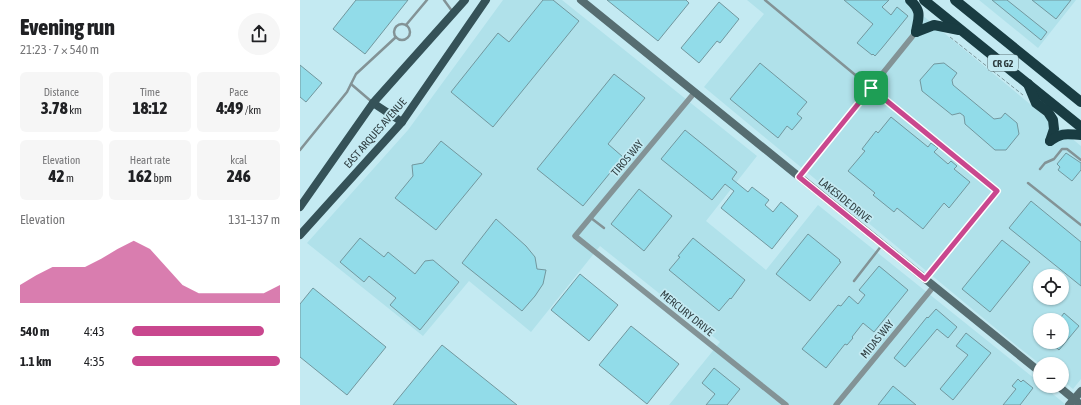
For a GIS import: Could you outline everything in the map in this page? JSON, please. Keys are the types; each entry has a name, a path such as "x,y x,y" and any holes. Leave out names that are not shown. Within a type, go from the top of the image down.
{"highway":[{"path":"910,0 919,12 916,32"},
{"name":"CR G2","path":"924,0 1081,127"},
{"name":"CR G2","path":"955,0 1081,102"},
{"path":"916,32 930,25 962,31"},
{"path":"1027,82 1036,103 1048,112 1054,120 1054,129 1050,141 1067,133 1081,135"}],"main road":[{"name":"EAST ARQUES AVENUE","path":"300,207 373,103 465,0"},
{"name":"EAST ARQUES AVENUE","path":"300,235 402,122 486,0"},
{"path":"373,103 402,122"}],"street":[{"name":"LAKESIDE DRIVE","path":"580,0 1033,366"},
{"path":"799,177 916,32"},
{"name":"TIROS WAY","path":"575,236 695,92"},
{"name":"MERCURY DRIVE","path":"575,236 786,405"},
{"name":"MIDAS WAY","path":"836,405 934,286"},
{"path":"1072,402 1081,390"},
{"path":"1064,393 1072,402 1081,405"}],"lane":[{"path":"406,25 427,0"},
{"path":"444,0 454,12"},
{"path":"765,0 997,191 925,279"},
{"path":"401,24 406,25 410,29 410,34 405,40 400,40 396,37 394,32 396,27 401,24"},
{"path":"300,150 347,92 356,74 396,37"},
{"path":"351,84 373,103"},
{"path":"1040,169 1045,163 1054,160 1062,150 1067,149 1081,160"},
{"path":"1028,183 1081,225"},
{"path":"591,218 604,228"},
{"path":"854,281 883,245"}],"path":[{"path":"950,37 1023,95"}],"shaded area":[{"path":"503,0 562,0 757,156 706,221 766,270 818,205 1033,377 1033,393 1052,393 1065,404 669,405 720,342 600,246 531,332 469,281 423,336 307,243 408,130"},
{"path":"747,0 904,0 1081,146 1081,379 1073,389 1069,386 1069,357 1033,357 1033,359 704,87 764,14"},
{"path":"979,0 1076,0 1038,48"}],"building":[{"path":"356,0 408,0 365,54 333,29"},
{"path":"543,0 553,0 579,21 493,127 451,92 498,33 509,42"},
{"path":"607,0 686,0 689,3 658,41"},
{"path":"844,0 889,0 882,7 891,15 897,7 908,16 875,56 857,43 873,24"},
{"path":"992,0 1007,0 1047,32 1041,40"},
{"path":"1032,0 1071,0 1056,19"},
{"path":"719,2 739,19 720,43 717,41 699,63 681,48"},
{"path":"760,63 807,102 797,114 802,118 792,130 787,126 778,138 730,99"},
{"path":"944,63 957,73 952,80 953,85 994,119 1001,118 1005,113 1017,123 1019,134 1006,150 995,150 965,124 964,116 960,113 952,115 922,91 920,80 934,64"},
{"path":"300,65 322,83 306,102 300,97"},
{"path":"614,74 645,98 608,144 623,157 583,206 537,169"},
{"path":"891,117 928,147 931,143 938,148 934,152 948,164 951,161 957,166 954,169 970,182 949,208 944,203 923,229 897,208 894,212 873,195 875,193 848,171 865,151 862,149 876,131 878,133"},
{"path":"685,130 737,172 732,179 748,192 752,187 769,200 765,205 773,212 781,202 798,216 772,249 721,208 734,191 725,184 712,200 661,159"},
{"path":"441,141 482,174 436,230 395,198 413,176 412,165 423,163"},
{"path":"1066,153 1081,163 1081,170 1072,181 1058,170 1060,167 1057,164"},
{"path":"639,189 672,216 644,251 611,224"},
{"path":"1031,201 1081,242 1081,286 1069,276 1069,269 1060,269 1009,228"},
{"path":"496,219 526,246 535,257 537,269 546,270 543,284 522,311 462,263"},
{"path":"808,234 841,262 810,301 776,274"},
{"path":"360,238 384,257 388,252 415,274 425,261 433,260 459,282 420,330 390,305 396,298 369,276 364,282 340,262"},
{"path":"693,238 745,280 731,299 730,298 719,311 669,270"},
{"path":"1002,240 1030,262 990,312 962,289"},
{"path":"879,266 908,290 874,332 863,323 852,337 853,338 847,345 845,344 826,368 802,349 838,305 841,306 849,296 858,304 865,295 859,290"},
{"path":"580,274 618,305 589,341 551,310"},
{"path":"313,288 386,347 347,395 300,357 300,304"},
{"path":"936,309 957,327 948,338 937,329 905,367 894,358 927,317 928,318"},
{"path":"1069,317 1079,326 1069,338"},
{"path":"631,326 679,364 647,404 599,365"},
{"path":"966,333 991,353 953,400 940,389 968,355 956,346"},
{"path":"442,345 517,405 393,405"},
{"path":"714,368 740,389 727,405 706,405 715,394 702,383"},
{"path":"1018,379 1021,382 1023,380 1033,388 1020,405 1003,405 1016,389 1012,386"},
{"path":"893,386 916,405 878,405"}],"route":[{"path":"871,88 997,191 925,279 799,177 871,88"}]}
